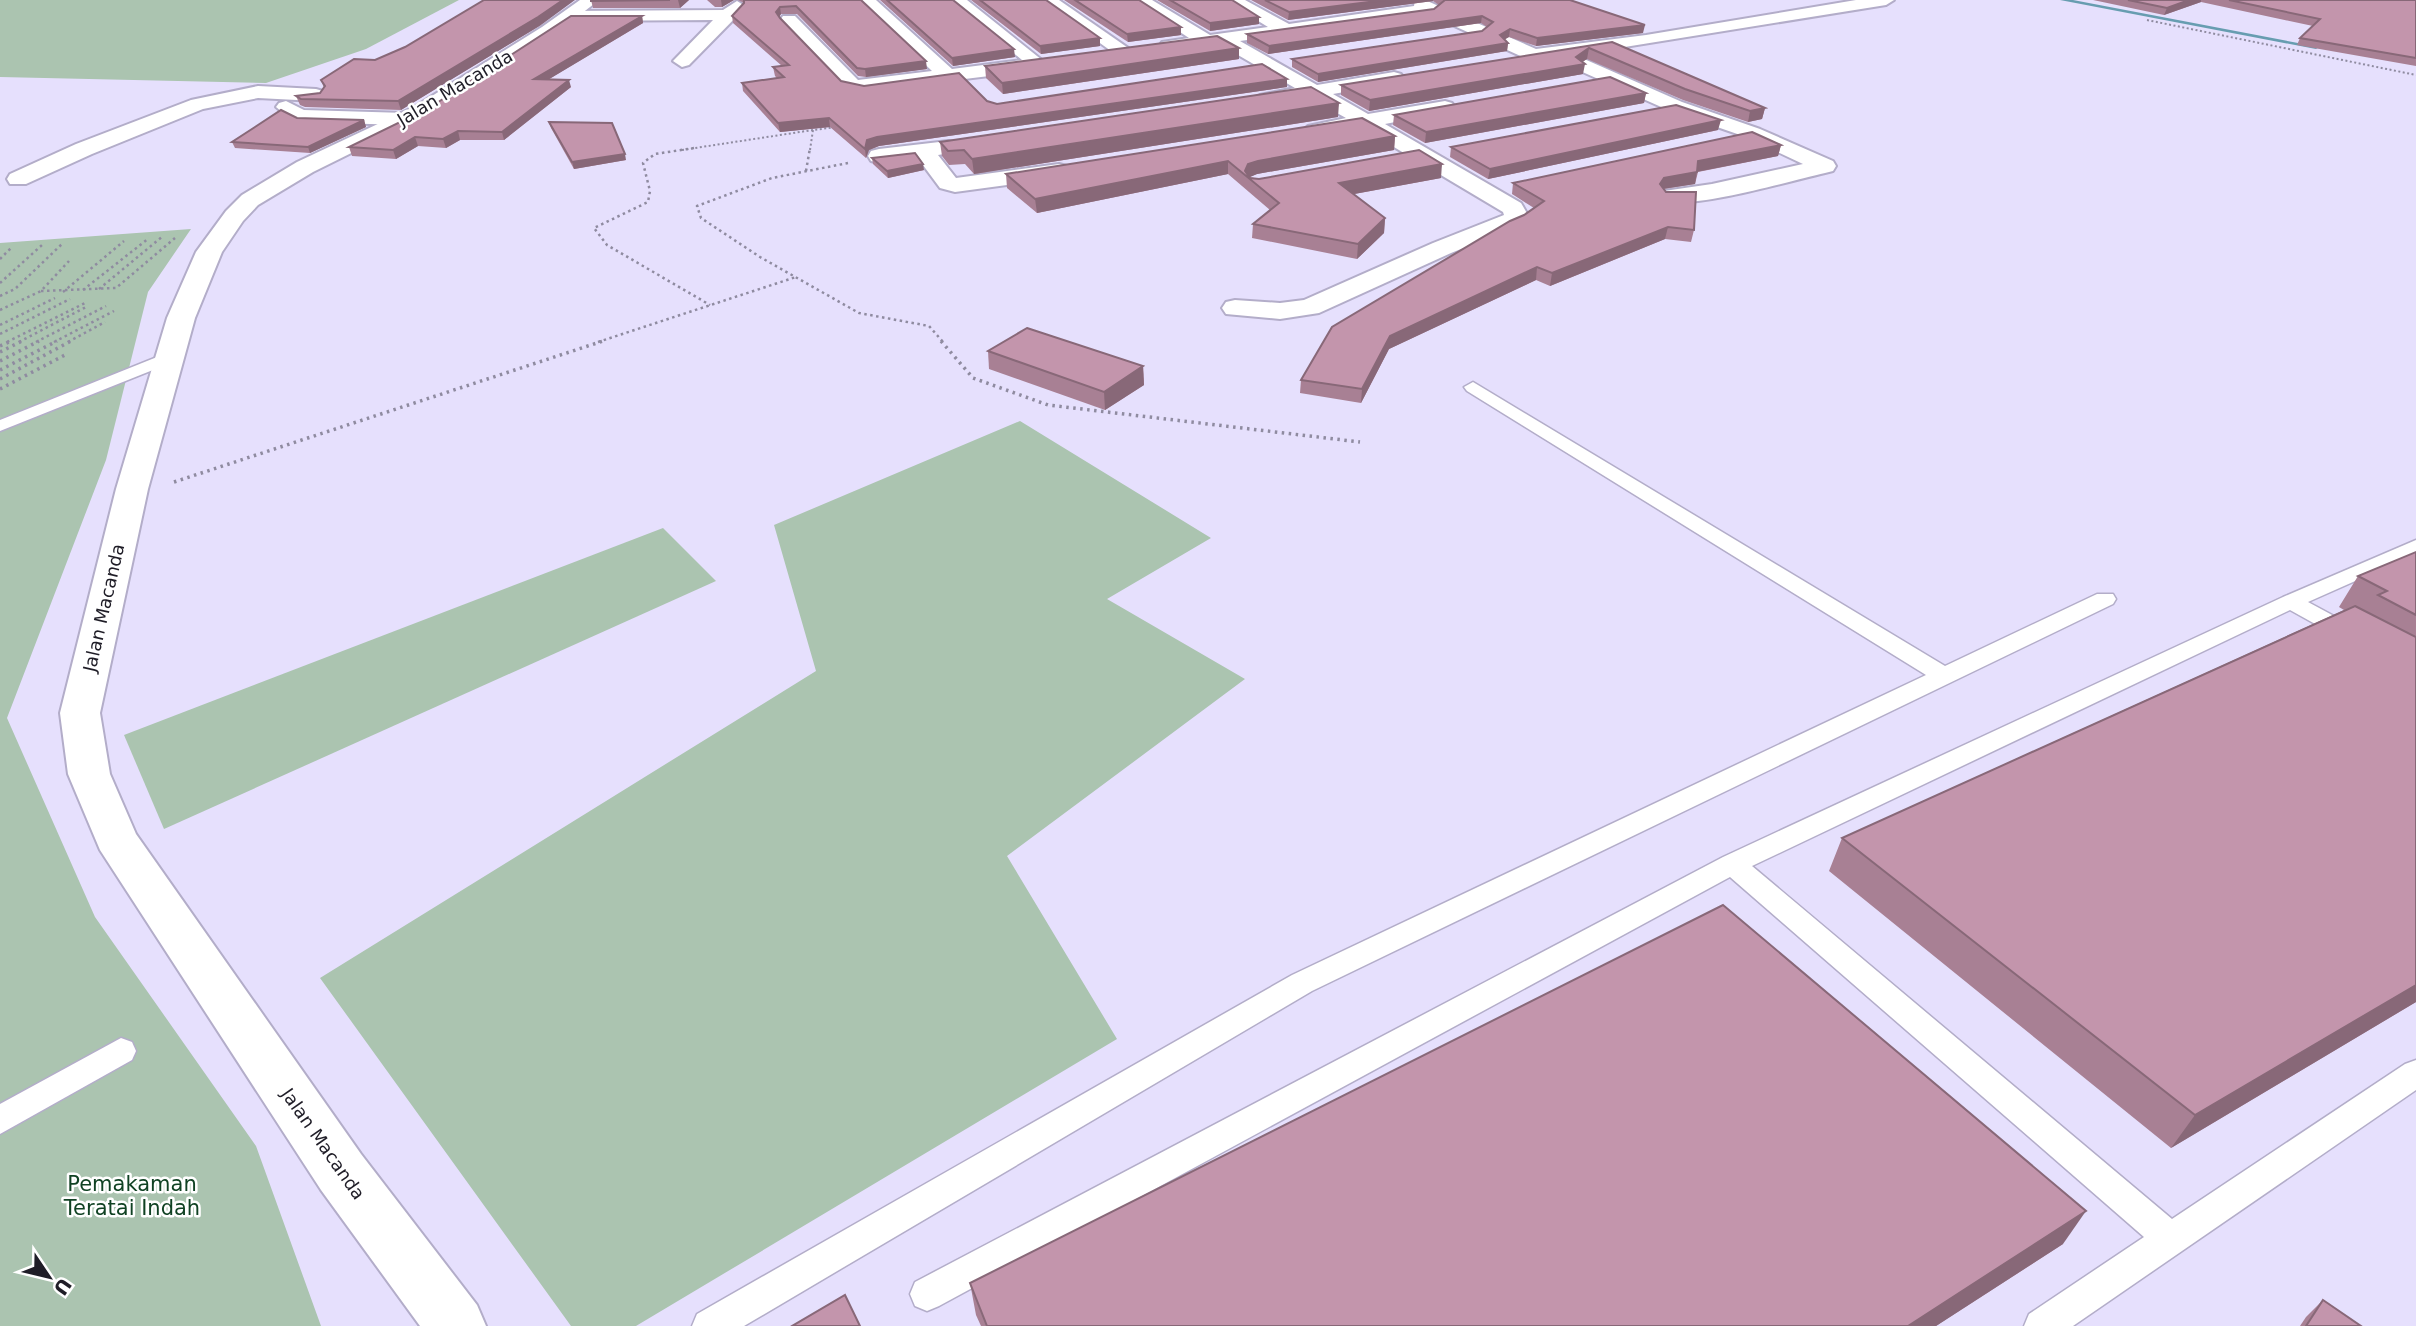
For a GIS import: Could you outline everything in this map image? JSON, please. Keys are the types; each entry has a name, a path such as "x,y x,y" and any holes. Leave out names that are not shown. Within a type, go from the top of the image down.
{"street":[{"path":"682,61 744,0"},
{"path":"866,0 958,75 982,89"},
{"path":"789,20 851,85 872,86 1044,63 957,0"},
{"path":"1048,0 1138,50"},
{"path":"1140,0 1269,64 1367,120 1485,190 1513,208 1516,215 1513,220 1442,248 1311,307 1294,311 1235,308"},
{"path":"1232,0 1284,29"},
{"path":"1413,0 1534,55"},
{"path":"1493,62 1646,40 1886,0"},
{"path":"1336,6 1360,18"},
{"path":"580,8 726,15"},
{"name":"Jalan Macanda","path":"447,1323 187,948 116,839 89,774 80,713 132,489 181,318 209,252 234,216 250,200 296,172 406,119 580,8"},
{"path":"1100,55 1433,9"},
{"path":"1442,37 1481,31"},
{"path":"1555,53 1675,106 1754,133 1825,167 1672,196"},
{"path":"1242,68 1296,60"},
{"path":"1243,103 1411,75"},
{"path":"1569,85 1610,78"},
{"path":"18,179 84,149 198,104 238,95 258,92 316,95 286,107 299,116 406,119"},
{"path":"1299,132 1462,104"},
{"path":"1635,114 1675,106"},
{"path":"1713,141 1754,133"},
{"path":"879,156 964,145"},
{"path":"923,150 948,183 955,185 1084,167"},
{"path":"1389,161 1450,150"},
{"path":"1485,190 1512,184"}],"lane":[{"path":"0,426 172,356"},
{"path":"1474,387 1946,677"},
{"path":"927,1294 1732,864 2416,546"},
{"path":"710,1326 1302,984 2105,599"},
{"path":"2291,602 2371,645"},
{"path":"1732,864 2171,1239"},
{"path":"0,1120 121,1051"},
{"path":"2042,1326 2416,1073"}],"path":[{"path":"2147,20 2416,75"},
{"path":"710,305 607,245 594,228 648,202 650,191 643,163 655,154 813,130"},
{"path":"879,156 772,178 697,206 701,218 859,313 929,326 973,378 1048,405 1360,442"},
{"path":"99,290 163,236"},
{"path":"41,291 116,288 177,236"},
{"path":"82,291 149,238"},
{"path":"63,292 124,241"},
{"path":"0,296 15,289 62,243"},
{"path":"0,283 42,245"},
{"path":"0,258 12,247"},
{"path":"0,310 41,291 69,261"},
{"path":"132,489 179,482 796,277"},
{"path":"0,325 55,299"},
{"path":"0,334 70,299"},
{"path":"0,346 87,304 0,352"},
{"path":"0,362 106,306"},
{"path":"0,370 114,311"},
{"path":"0,379 105,322"},
{"path":"0,389 65,355"}],"green space":[{"path":"0,0 459,0 366,49 266,83 0,77"},
{"name":"Pemakaman Teratai Indah","path":"191,229 148,292 106,460 7,718 95,917 256,1146 321,1326 0,1326 0,243"},
{"path":"1020,421 1211,538 1107,599 1245,679 1007,856 1117,1039 636,1326 571,1326 320,978 816,671 774,525"},
{"path":"663,528 716,581 164,829 124,735"}],"building":[{"path":"484,0 563,0 398,101 301,99 296,96 320,93 325,86 321,80 354,59 375,60 405,47"},
{"path":"591,0 670,0 591,1"},
{"path":"744,0 861,0 926,61 857,68 796,6 780,7 776,12 841,81 864,86 959,73 987,101 997,104 1262,64 1287,79 877,137 867,140 865,149 829,118 778,123 742,83 784,77 773,67 789,65 732,16"},
{"path":"887,0 953,0 1014,49 952,58"},
{"path":"980,0 1046,0 1100,38 1040,46"},
{"path":"1075,0 1139,0 1181,27 1127,34"},
{"path":"1170,0 1232,0 1259,17 1210,23"},
{"path":"1265,0 1385,0 1289,12"},
{"path":"1445,0 1570,0 1645,25 1537,38 1510,29 1500,35 1508,43 1318,74 1292,59 1482,31 1493,22 1482,16 1269,46 1247,34 1434,9"},
{"path":"2128,0 2189,0 2167,8"},
{"path":"2229,0 2416,0 2416,58 2300,38 2320,19"},
{"path":"571,16 642,16 534,79 569,80 502,132 458,131 443,139 415,137 393,150 349,147 429,108"},
{"path":"1217,36 1239,48 1002,83 985,66"},
{"path":"1612,42 1765,108 1750,111 1685,89 1589,48 1576,57 1585,64 1370,100 1341,85"},
{"path":"1610,77 1646,93 1426,132 1394,115"},
{"path":"1311,87 1339,103 972,159 964,150 948,151 940,142"},
{"path":"1676,105 1721,120 1490,169 1451,147"},
{"path":"281,110 297,118 364,120 308,147 232,142"},
{"path":"1362,118 1395,136 1258,161 1248,164 1245,171 1250,178 1259,179 1419,150 1442,164 1339,183 1385,218 1358,244 1253,224 1279,203 1228,161 1035,199 1006,174"},
{"path":"549,122 612,123 625,154 572,162"},
{"path":"1752,132 1781,145 1698,161 1697,172 1664,178 1660,184 1666,192 1696,192 1694,230 1668,227 1552,273 1537,267 1390,336 1362,389 1301,380 1332,327 1544,201 1513,183"},
{"path":"915,153 923,164 887,171 872,158"},
{"path":"1027,328 1143,366 1104,392 988,351"},
{"path":"2416,552 2416,615 2378,595 2387,591 2358,576"},
{"path":"2355,606 2416,637 2416,985 2195,1115 1842,838"},
{"path":"1723,905 2086,1211 1908,1326 987,1326 970,1283"},
{"path":"845,1295 860,1326 792,1326"},
{"path":"2323,1300 2361,1326 2306,1326"}],"waterway":[{"path":"2063,0 2316,47"}]}
